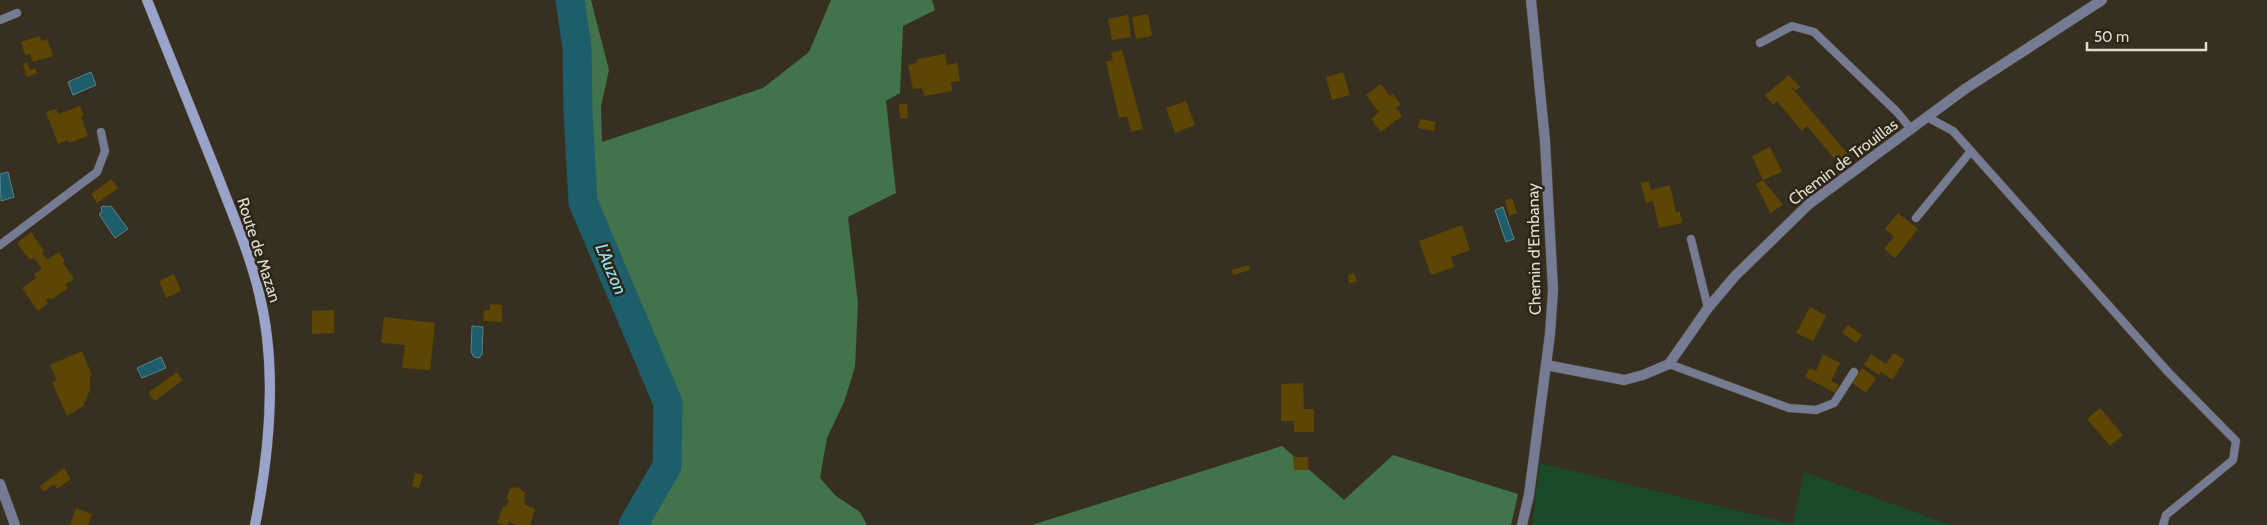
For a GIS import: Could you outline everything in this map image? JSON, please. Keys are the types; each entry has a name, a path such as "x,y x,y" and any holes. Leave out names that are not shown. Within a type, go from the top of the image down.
{"main road":[{"name":"Route de Mazan","path":"147,0 247,251 260,293 266,332 270,408 264,480 255,525"}],"street":[{"name":"Chemin d'Embanay","path":"1522,525 1529,495 1546,366 1553,290 1545,142 1531,0"},
{"name":"Chemin de Trouillas","path":"1669,364 1708,308 1735,276 1808,204 1965,89 2102,0"},
{"path":"1546,366 1624,380 1643,375 1669,364"},
{"path":"0,484 15,525"}],"lane":[{"path":"0,20 17,13"},
{"path":"1760,43 1792,26 1814,32 1897,112 1911,129"},
{"path":"1927,117 1953,130 2168,372 2236,441 2233,460 2166,515 2163,525"},
{"path":"0,246 97,172 105,151 101,132"},
{"path":"1916,218 1971,151"},
{"path":"1691,238 1708,308"},
{"path":"1669,364 1789,408 1816,410 1834,403 1854,372"}],"green space":[{"path":"577,0 591,0 609,70 601,106 602,142 763,88 809,52 831,0 932,0 935,10 903,26 900,93 886,101 896,193 848,217 858,303 855,367 844,402 827,438 820,478 836,496 860,512 867,525 647,525 677,465 674,402 588,198 583,48"},
{"path":"1282,446 1344,500 1393,455 1518,494 1511,525 1032,525"},
{"path":"1540,463 1793,524 1804,472 1951,525 1532,525"}],"water":[{"path":"91,72 96,85 73,95 68,82"},
{"path":"8,172 14,197 1,201 0,174"},
{"path":"111,206 128,229 115,238 99,214 102,212 101,207"},
{"path":"1503,207 1514,239 1506,242 1495,210"},
{"path":"472,326 483,327 482,354 479,358 474,357 471,352"},
{"path":"161,357 166,368 142,378 137,368"}],"building":[{"path":"1148,14 1152,36 1136,39 1132,17"},
{"path":"1128,15 1131,37 1112,40 1108,19"},
{"path":"39,36 42,41 47,39 53,56 33,62 30,54 25,55 21,42"},
{"path":"1122,50 1143,129 1131,132 1127,116 1119,118 1106,62 1113,60 1111,53"},
{"path":"945,54 947,65 957,63 960,81 951,82 952,91 924,96 922,88 913,89 908,65 917,63 917,59"},
{"path":"27,62 30,70 35,68 37,73 27,77 23,64"},
{"path":"1343,72 1350,95 1332,100 1326,77"},
{"path":"1789,75 1800,87 1796,90 1791,87 1847,153 1837,162 1807,126 1802,131 1777,101 1773,105 1765,95"},
{"path":"1381,84 1390,96 1393,94 1401,104 1396,108 1402,116 1381,132 1371,119 1379,112 1366,95"},
{"path":"1186,101 1195,125 1175,133 1166,108"},
{"path":"899,104 907,104 908,118 900,118"},
{"path":"80,106 84,116 81,117 88,136 69,143 68,140 58,144 46,112 56,109 58,114"},
{"path":"1420,119 1436,122 1434,131 1418,128"},
{"path":"1770,147 1782,172 1763,180 1752,156"},
{"path":"111,179 118,188 97,203 91,194"},
{"path":"1763,180 1783,205 1770,213 1756,184"},
{"path":"1649,181 1651,190 1670,185 1676,212 1680,212 1682,223 1659,228 1653,201 1646,203 1641,183"},
{"path":"1512,198 1517,213 1509,216 1505,200"},
{"path":"1898,213 1918,229 1895,258 1884,249 1894,237 1885,229"},
{"path":"1462,225 1470,250 1451,257 1454,267 1431,275 1419,241"},
{"path":"31,232 44,251 42,253 47,260 59,252 65,261 63,263 74,279 65,285 68,288 51,300 50,298 46,300 48,303 38,311 22,288 36,278 34,274 42,269 34,258 30,260 17,243"},
{"path":"1249,265 1250,270 1233,275 1232,270"},
{"path":"1354,273 1357,281 1349,284 1348,275"},
{"path":"174,274 181,291 166,298 159,281"},
{"path":"490,304 502,305 502,322 483,321 484,310 490,310"},
{"path":"1810,307 1826,316 1813,341 1796,333"},
{"path":"334,310 334,333 312,334 312,311"},
{"path":"384,317 435,323 430,370 402,368 405,345 381,343"},
{"path":"1848,325 1862,335 1856,343 1842,333"},
{"path":"82,351 92,375 90,376 90,390 83,406 67,416 52,382 57,380 50,365"},
{"path":"1894,353 1905,360 1892,380 1881,372 1879,375 1864,365 1871,354 1886,364"},
{"path":"1823,354 1840,363 1831,381 1839,385 1835,393 1805,377 1810,368 1816,371"},
{"path":"1862,368 1876,378 1866,393 1852,383"},
{"path":"177,372 183,380 155,401 148,393"},
{"path":"1303,383 1304,409 1314,409 1314,432 1294,432 1294,421 1281,421 1281,384"},
{"path":"2100,408 2123,435 2110,446 2087,419"},
{"path":"1293,457 1308,457 1308,470 1294,470"},
{"path":"64,468 71,479 57,489 54,484 44,492 40,486"},
{"path":"415,473 423,475 419,488 412,486"},
{"path":"518,487 525,493 524,504 535,509 530,525 517,525 509,522 508,525 497,523 503,506 506,507 509,500 506,499 510,489"},
{"path":"76,508 92,514 88,525 70,525"}],"waterway":[{"name":"L'Auzon","path":"570,0 577,47 578,112 583,202 668,403 667,466 633,525"}]}
